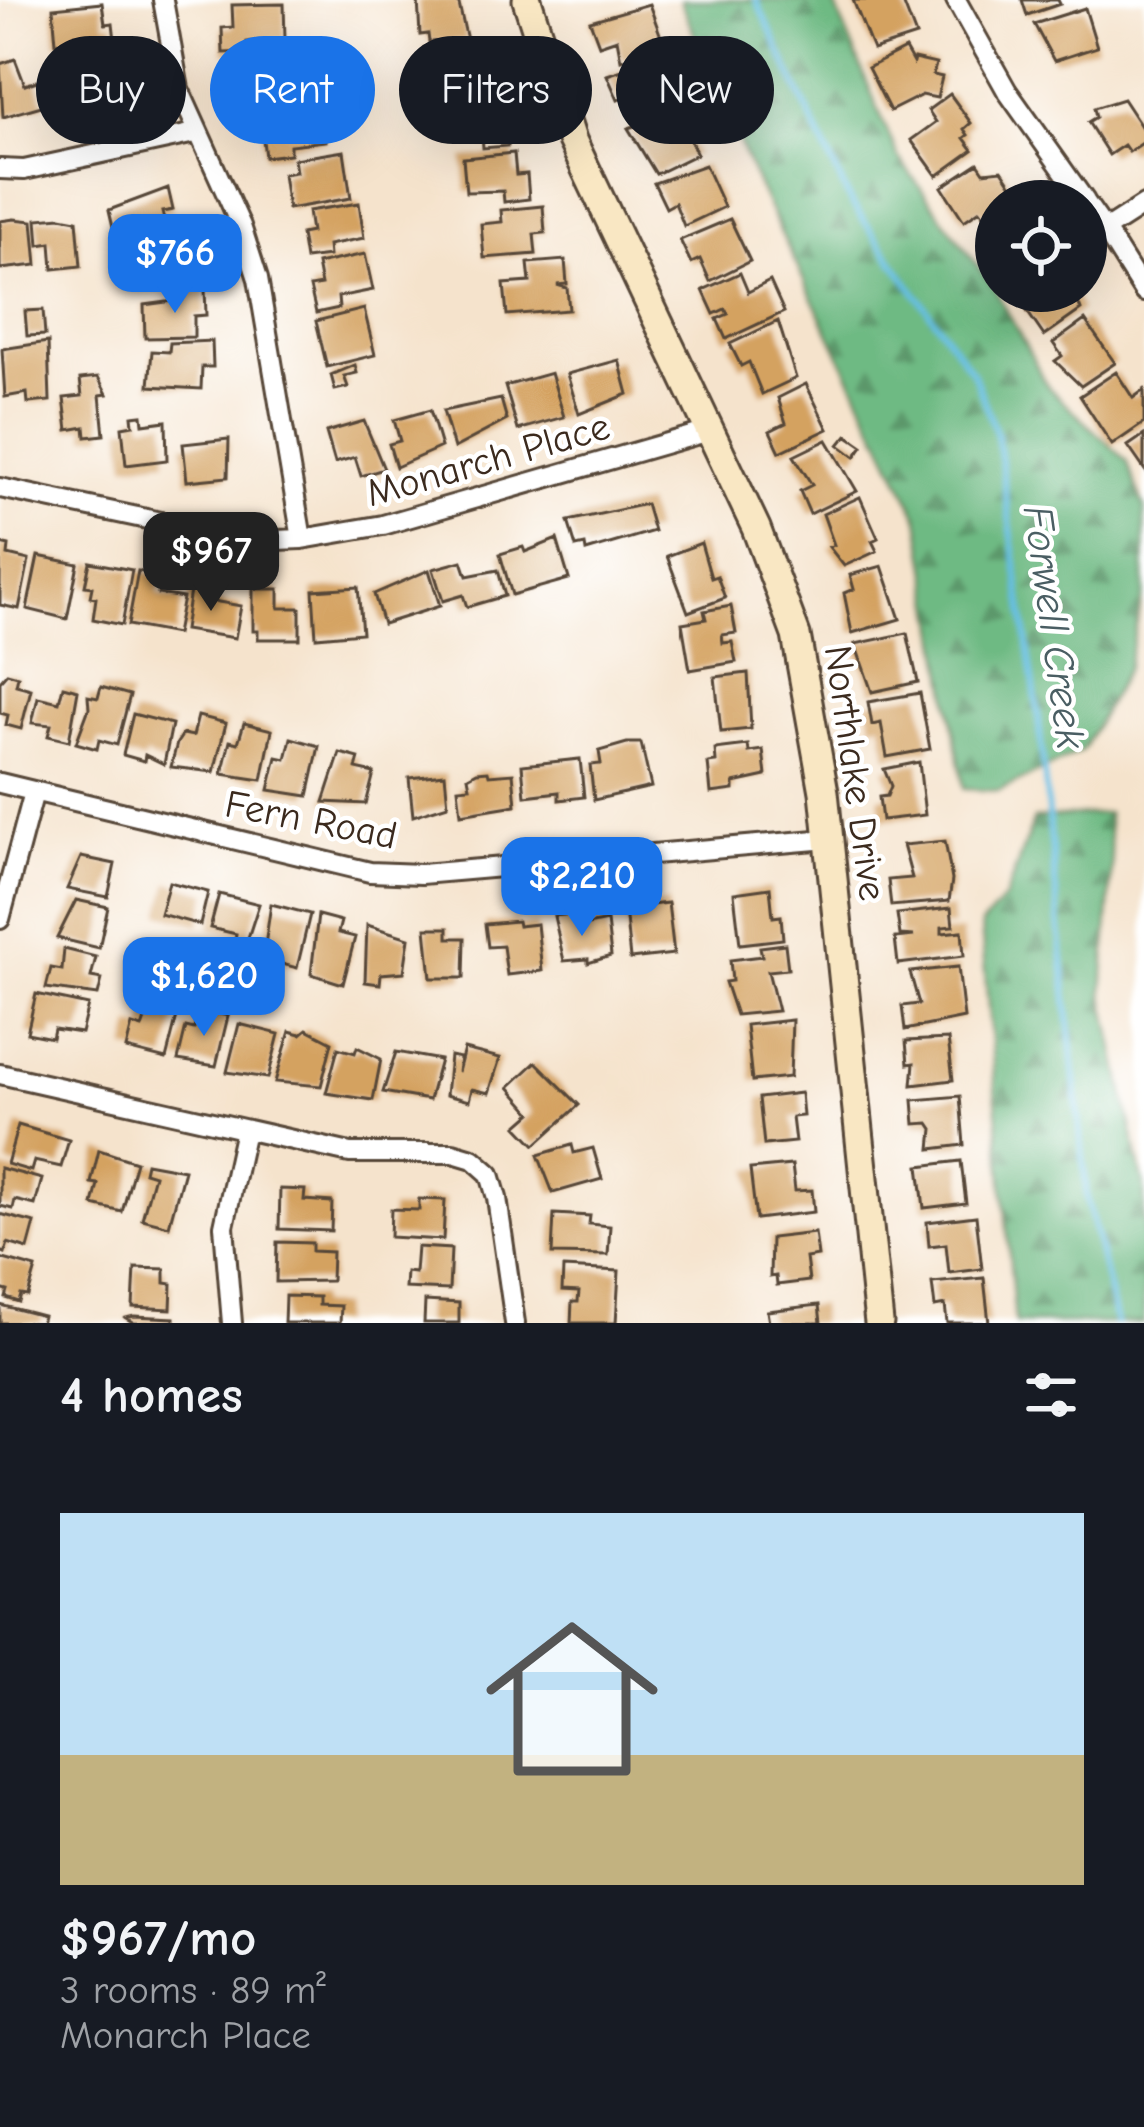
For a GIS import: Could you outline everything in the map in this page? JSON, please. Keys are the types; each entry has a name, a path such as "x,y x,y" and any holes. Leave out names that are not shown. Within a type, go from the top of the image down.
{"street":[{"path":"163,0 167,39 195,133 241,226 258,279 302,539"},
{"name":"Northlake Drive","path":"527,0 572,140 770,560 796,635 817,733 879,1323"},
{"path":"956,0 1007,91 1070,180"},
{"path":"0,169 24,170 195,133"},
{"path":"1107,229 1144,205"},
{"path":"1107,233 1144,292"},
{"name":"Monarch Place","path":"0,488 251,541 302,539 383,526 709,431"},
{"name":"Fern Road","path":"0,784 370,872 421,874 828,839"},
{"path":"0,919 34,792"},
{"path":"0,1074 350,1153 453,1153 473,1159 490,1174 497,1198 515,1323"},
{"path":"232,1323 224,1226 245,1130"}],"green space":[{"path":"680,0 833,0 898,157 975,262 975,312 1007,312 1048,387 1127,461 1144,508 1144,591 1127,668 1082,751 999,791 964,789 919,519 740,144 774,144 774,36 695,36"},
{"path":"1107,813 1112,865 1103,992 1144,1187 1144,1323 1015,1323 981,925 1005,898 1034,819"}],"building":[{"path":"418,0 458,0 466,36 420,35"},
{"path":"853,0 902,0 916,36 873,50"},
{"path":"1022,0 1058,0 1060,4 1027,15"},
{"path":"102,3 105,24 113,23 114,36 55,36 53,8"},
{"path":"284,4 285,36 222,36 222,28 233,27 232,5"},
{"path":"649,4 661,36 616,36 599,45 590,21"},
{"path":"1085,8 1097,47 1054,61 1034,24"},
{"path":"905,49 913,63 914,59 936,64 933,75 942,77 937,98 922,95 890,111 868,68"},
{"path":"15,59 25,85 36,81 36,108 3,117 0,64"},
{"path":"616,72 616,95 607,75"},
{"path":"950,94 971,123 964,129 968,135 964,138 973,150 937,176 911,140 936,122 928,110"},
{"path":"1123,99 1144,131 1144,142 1129,152 1124,145 1109,155 1088,122 1096,117 1094,108"},
{"path":"263,144 299,144 290,145 290,154 265,157"},
{"path":"638,144 692,144 697,154 656,174"},
{"path":"344,151 351,198 288,209 283,174 296,172 294,159"},
{"path":"514,153 516,175 527,174 529,199 504,202 503,191 466,192 463,158"},
{"path":"978,163 984,172 1002,170 1009,180 975,180 975,213 964,221 942,187"},
{"path":"705,165 724,207 684,226 675,203 666,208 654,183"},
{"path":"168,188 173,210 162,212 167,232 117,244 109,210"},
{"path":"359,203 364,238 328,245 329,256 305,259 301,234 311,232 308,211"},
{"path":"543,206 545,233 534,234 536,254 484,258 481,224 502,222 501,210"},
{"path":"37,219 77,220 81,266 53,269 51,243 39,245"},
{"path":"730,219 750,261 710,281 700,259 691,263 680,240"},
{"path":"0,221 33,221 37,265 0,269"},
{"path":"188,235 191,261 180,263 182,284 134,290 129,258 166,249 165,238"},
{"path":"365,254 373,290 338,297 339,308 316,313 310,287 321,285 317,264"},
{"path":"565,260 567,284 557,285 567,288 569,310 507,315 504,284 530,282 528,263"},
{"path":"740,273 748,292 770,281 784,312 726,339 717,319 728,314 725,309 714,314 703,290"},
{"path":"182,289 205,289 206,315 194,316 194,337 145,338 144,305 182,300"},
{"path":"364,309 375,355 327,367 316,321"},
{"path":"43,310 45,335 27,336 25,311"},
{"path":"1028,312 1078,312 1044,336"},
{"path":"1085,320 1115,363 1081,386 1055,361 1062,356 1053,343"},
{"path":"778,321 796,378 762,394 749,362 741,366 730,344"},
{"path":"212,341 213,367 202,367 201,389 149,386 152,351 169,352 170,343"},
{"path":"48,342 50,401 28,403 27,393 5,397 2,349"},
{"path":"619,360 628,394 579,414 567,374"},
{"path":"355,365 357,373 344,376 348,387 335,390 331,375"},
{"path":"1116,372 1133,398 1144,390 1144,423 1112,445 1080,396"},
{"path":"551,373 564,417 518,430 505,386"},
{"path":"98,377 107,394 100,395 104,435 86,437 85,427 68,430 64,398 82,396 80,379"},
{"path":"806,384 828,429 780,452 770,431 786,423 778,398"},
{"path":"501,399 507,420 454,448 443,411"},
{"path":"430,410 441,447 396,467 389,444 400,441 394,420"},
{"path":"142,415 143,424 166,421 167,460 126,465 122,427 133,425 132,416"},
{"path":"364,421 384,469 361,476 355,457 335,463 326,432"},
{"path":"847,435 863,446 855,457 839,445"},
{"path":"1144,435 1144,469 1128,446"},
{"path":"229,439 228,477 187,481 183,444"},
{"path":"827,440 857,491 810,514 800,491 812,485 794,456"},
{"path":"860,497 878,538 872,541 877,551 844,566 829,547 834,545 823,514"},
{"path":"646,504 654,531 586,551 585,545 576,547 568,521"},
{"path":"557,539 569,579 512,595 500,554 523,547 525,552"},
{"path":"701,543 711,578 717,576 725,598 688,612 667,556"},
{"path":"0,544 9,546 8,555 29,560 19,609 0,605"},
{"path":"38,556 78,564 67,619 27,609"},
{"path":"462,561 467,576 498,570 505,596 467,607 463,595 443,601 433,569"},
{"path":"90,562 132,570 122,625 93,619 96,598 90,597 92,587 85,586"},
{"path":"882,566 900,619 852,633 844,593 854,589 850,575"},
{"path":"429,570 440,606 383,624 374,594"},
{"path":"138,571 162,575 158,594 183,598 176,634 128,625"},
{"path":"191,584 215,588 213,601 241,606 235,638 184,630"},
{"path":"358,587 362,633 316,637 313,590"},
{"path":"253,589 279,589 279,608 300,608 300,639 258,639 258,631 253,631"},
{"path":"731,606 736,633 722,635 723,643 732,642 736,662 690,670 682,623 706,619 704,611"},
{"path":"907,633 918,682 872,692 855,644"},
{"path":"7,673 18,676 16,685 31,689 21,729 6,725 8,715 0,713 0,681"},
{"path":"748,673 751,729 721,732 715,677"},
{"path":"63,686 78,690 69,741 48,736 51,725 32,723 38,697 59,702"},
{"path":"101,687 130,695 117,745 99,740 97,749 76,743 89,708 88,696 98,698"},
{"path":"920,693 930,749 887,757 881,723 872,725 868,702"},
{"path":"133,714 172,724 164,764 145,755 144,761 123,755"},
{"path":"198,716 226,723 214,772 171,767 177,743 183,734 193,736"},
{"path":"244,723 272,730 262,780 222,774 230,741 238,743"},
{"path":"291,738 319,746 308,796 269,790 277,757 286,759"},
{"path":"641,743 651,787 594,800 590,765 601,764 599,751"},
{"path":"748,745 749,752 763,750 766,776 734,783 734,790 711,793 708,763 716,762 715,749"},
{"path":"340,753 359,758 356,769 374,773 366,804 324,802"},
{"path":"580,759 584,797 559,800 559,792 525,796 522,765"},
{"path":"919,762 925,815 882,820 879,797 887,796 891,786 884,769"},
{"path":"488,771 489,775 513,773 516,805 461,814 458,788 470,787 468,777"},
{"path":"445,774 448,805 413,816 409,778"},
{"path":"945,841 952,880 949,901 891,906 888,880 912,878 903,845"},
{"path":"81,857 115,864 108,897 67,889"},
{"path":"169,882 208,892 200,925 160,914"},
{"path":"770,888 773,917 781,916 783,939 740,944 734,893"},
{"path":"219,894 259,904 245,947 234,944 236,934 210,928"},
{"path":"76,900 108,907 99,948 57,938"},
{"path":"668,903 674,954 630,959 625,908"},
{"path":"271,904 310,914 297,968 263,959"},
{"path":"951,908 953,926 942,927 942,933 962,931 964,956 898,964 895,938 914,936 900,935 897,914"},
{"path":"582,913 583,926 607,921 611,956 588,963 588,959 564,961 554,916"},
{"path":"318,915 341,921 338,933 355,937 343,984 311,974"},
{"path":"517,921 518,926 537,924 542,971 507,975 503,946 488,947 485,924"},
{"path":"367,925 409,938 404,972 381,974 380,984 365,982"},
{"path":"426,928 448,928 448,938 465,938 464,978 431,978"},
{"path":"785,944 788,969 768,971 778,1011 736,1015 725,982 732,981 730,960 762,956 760,947"},
{"path":"64,949 96,957 91,977 102,979 98,995 46,988 51,968 62,970"},
{"path":"958,967 964,1018 905,1030 902,1006 919,1004 910,972"},
{"path":"36,994 88,1005 81,1033 54,1029 52,1038 27,1033"},
{"path":"151,1001 179,1008 166,1059 126,1049 132,1025 142,1028"},
{"path":"199,1009 228,1016 216,1066 178,1060 186,1027 194,1029"},
{"path":"792,1020 790,1077 752,1081 746,1025"},
{"path":"239,1024 279,1034 268,1078 227,1072"},
{"path":"307,1029 332,1042 321,1086 275,1082 290,1031 301,1034"},
{"path":"948,1039 953,1080 912,1085 914,1063 908,1064 906,1041"},
{"path":"357,1047 381,1059 373,1100 326,1093 338,1048 355,1053"},
{"path":"464,1049 500,1058 489,1093 472,1089 469,1101 446,1095 450,1056 460,1058 458,1072"},
{"path":"396,1052 440,1060 429,1100 383,1092"},
{"path":"536,1062 579,1105 535,1145 517,1126 532,1113 509,1087"},
{"path":"801,1093 803,1116 792,1117 795,1142 764,1145 759,1098"},
{"path":"960,1096 964,1145 931,1149 933,1129 929,1123 915,1124 913,1100"},
{"path":"18,1125 69,1140 61,1167 34,1161 31,1171 7,1164"},
{"path":"572,1145 574,1153 593,1148 602,1179 553,1193 538,1155"},
{"path":"99,1150 136,1162 122,1212 93,1205 98,1184 91,1183"},
{"path":"961,1161 966,1203 924,1208 919,1166"},
{"path":"146,1163 184,1170 169,1226 142,1219 154,1175 144,1172"},
{"path":"792,1165 795,1191 812,1190 814,1212 756,1219 750,1169"},
{"path":"0,1168 42,1179 35,1205 15,1200 13,1209 0,1206"},
{"path":"280,1189 305,1190 304,1200 332,1202 331,1231 279,1229"},
{"path":"419,1199 445,1200 443,1240 390,1237 391,1209 419,1210"},
{"path":"0,1214 35,1223 28,1249 8,1243 5,1253 0,1251"},
{"path":"554,1214 590,1216 589,1224 610,1226 608,1255 552,1254"},
{"path":"976,1216 982,1269 949,1273 946,1244 929,1246 927,1222"},
{"path":"815,1233 818,1256 806,1258 809,1281 777,1285 776,1276 770,1277 771,1238"},
{"path":"277,1242 312,1243 312,1251 332,1252 331,1281 276,1282"},
{"path":"417,1247 451,1249 449,1290 405,1288 406,1272 415,1273"},
{"path":"0,1258 36,1268 28,1296 21,1295 19,1302 6,1298 8,1291 0,1289"},
{"path":"135,1268 165,1269 165,1283 172,1284 171,1309 133,1307"},
{"path":"563,1268 619,1271 616,1323 571,1323 572,1302 578,1302 579,1292 562,1291"},
{"path":"984,1278 989,1323 947,1323 945,1305 935,1307 932,1283"},
{"path":"285,1296 319,1297 319,1305 341,1306 340,1323 284,1323"},
{"path":"425,1301 459,1303 459,1323 424,1323"},
{"path":"0,1305 43,1316 41,1323 0,1323"},
{"path":"819,1305 821,1323 769,1323 767,1311"},
{"path":"126,1318 174,1318 174,1323 134,1323"}],"waterway":[{"name":"Forwell Creek","path":"756,0 850,201 974,375 997,435 1038,713 1087,1198 1116,1323"}]}
